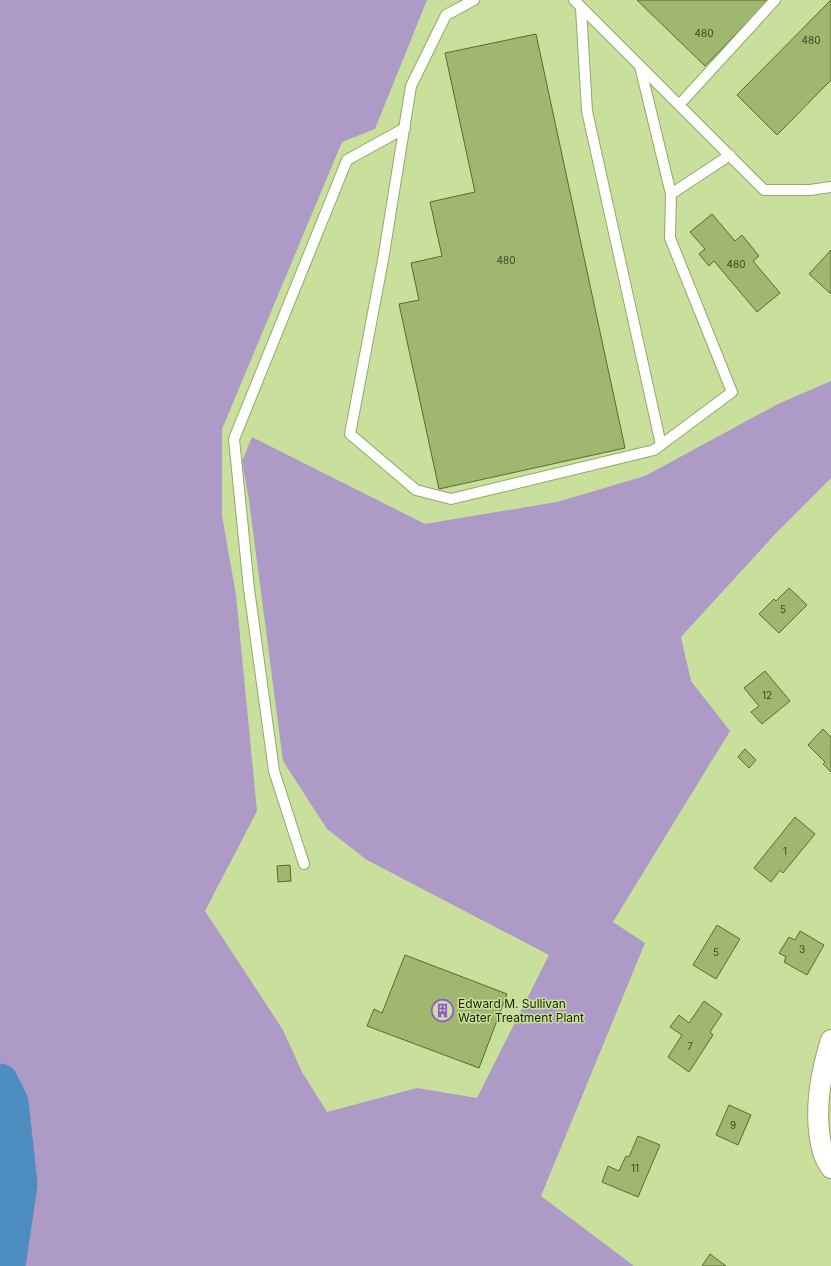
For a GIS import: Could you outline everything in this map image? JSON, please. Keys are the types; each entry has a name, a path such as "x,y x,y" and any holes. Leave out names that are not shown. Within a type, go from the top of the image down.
{"street":[{"path":"831,1040 820,1090 818,1111 823,1153 831,1168"}],"lane":[{"path":"474,0 446,15 411,86 383,260 350,434 416,490 451,499 654,450 732,392 670,238 671,194 640,66"},
{"path":"678,105 775,0"},
{"path":"577,4 587,111 661,445"},
{"path":"577,4 764,190 810,190 831,187"},
{"path":"304,864 274,771 249,589 234,440 347,160 405,128"},
{"path":"671,194 730,155"}],"shaded area":[{"path":"0,0 427,0 375,129 342,142 222,429 222,516 236,595 257,811 205,911 283,1030 302,1072 327,1112 417,1088 477,1098 549,955 367,860 327,829 283,761 249,500 242,461 252,437 425,524 557,502 645,476 778,404 831,381 831,478 777,532 681,637 691,681 730,731 613,922 645,943 541,1196 634,1266 0,1266"}],"building":[{"path":"637,0 769,0 705,66"},
{"path":"831,0 831,80 777,135 737,95"},
{"path":"536,34 625,448 439,489 399,304 419,300 411,263 442,256 430,202 475,192 445,53"},
{"path":"712,214 735,241 742,235 759,256 753,261 780,293 757,312 714,261 709,266 699,254 705,249 690,232"},
{"path":"831,250 831,294 809,274"},
{"path":"789,588 807,605 779,633 759,614 774,599 776,601"},
{"path":"765,671 790,701 762,724 751,712 759,706 744,688"},
{"path":"823,729 831,737 831,772 823,764 825,762 808,745"},
{"path":"745,749 756,760 749,768 738,757"},
{"path":"795,817 815,834 783,873 780,870 771,882 754,868"},
{"path":"290,865 291,881 278,882 277,866"},
{"path":"717,925 740,939 716,979 693,965"},
{"path":"800,931 824,945 807,975 784,962 786,957 779,953 789,937 795,940"},
{"name":"Edward M. Sullivan Water Treatment Plant","path":"405,955 507,994 479,1068 367,1026 374,1009 382,1013"},
{"path":"704,1001 722,1014 710,1032 713,1035 689,1072 668,1057 682,1035 670,1027 679,1015 689,1023"},
{"path":"729,1105 751,1115 738,1145 716,1135"},
{"path":"638,1136 660,1145 638,1197 602,1182 608,1166 619,1171 626,1156 629,1157"},
{"path":"710,1254 726,1266 702,1266"}],"waterway":[{"path":"0,1082 10,1102 19,1184 7,1266"}],"place":[{"name":"Edward M. Sullivan Water Treatment Plant","path":"442,1011"}]}
